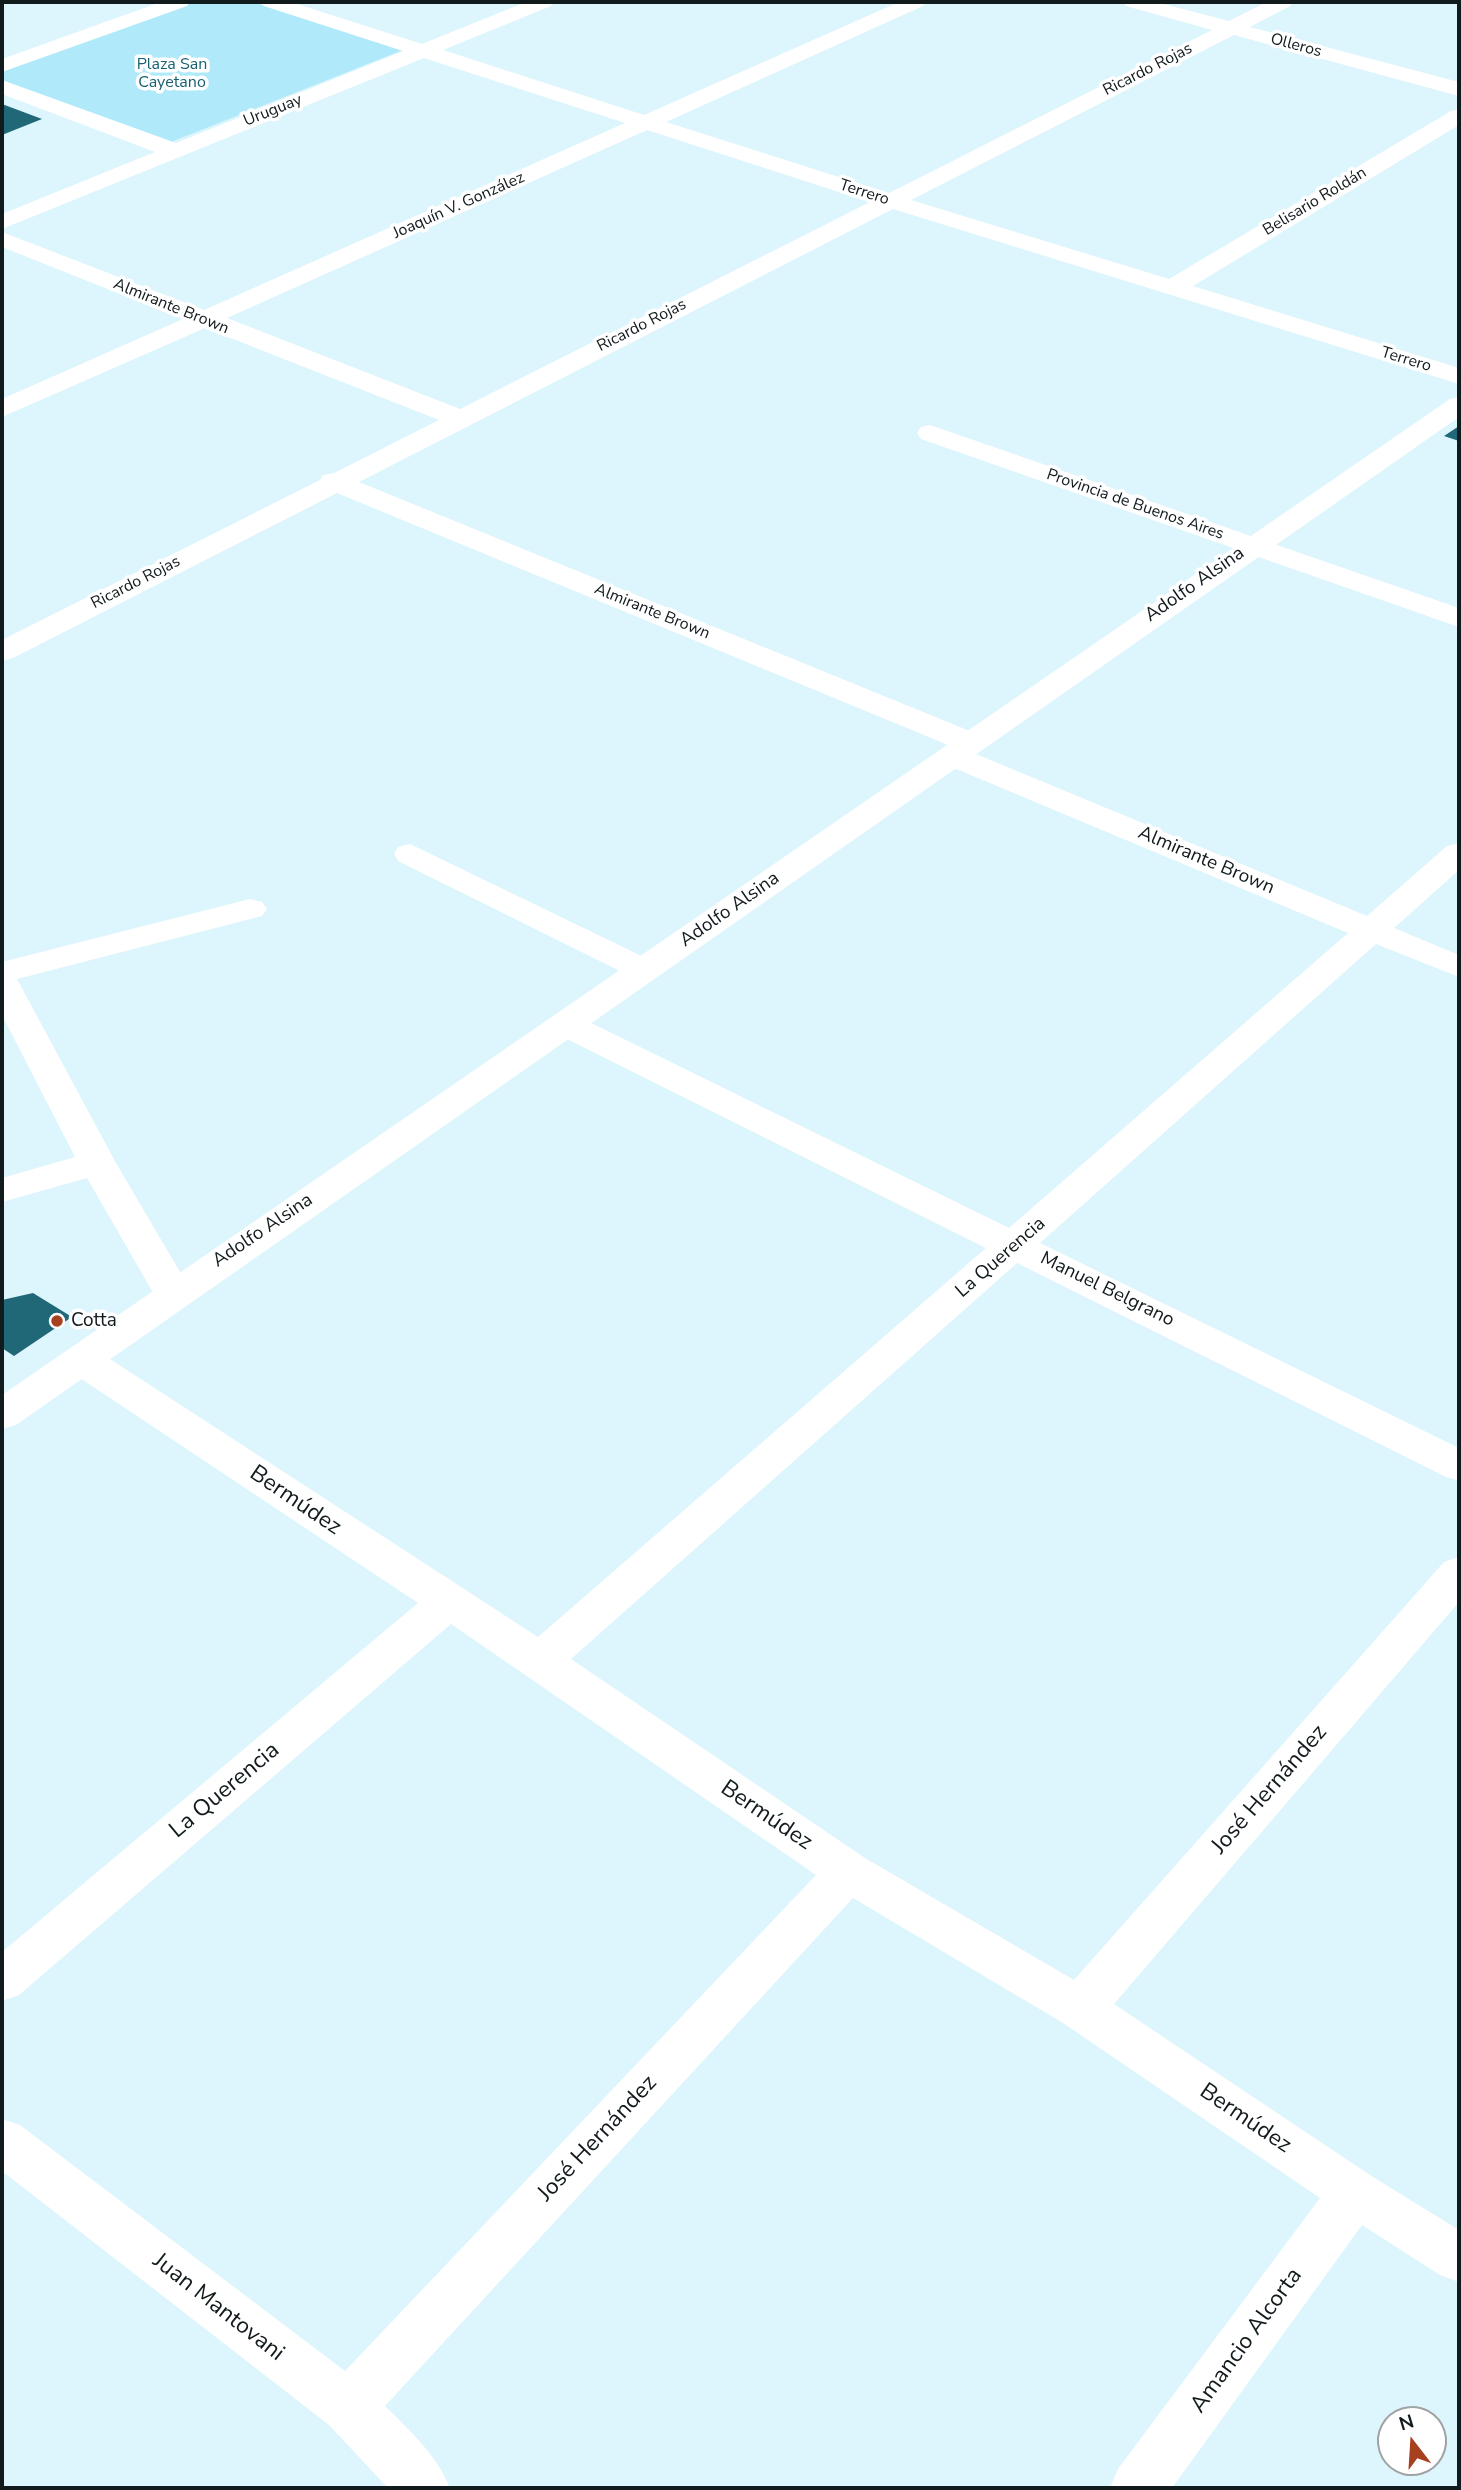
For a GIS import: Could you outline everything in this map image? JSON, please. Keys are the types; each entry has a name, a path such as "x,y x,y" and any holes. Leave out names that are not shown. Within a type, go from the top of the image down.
{"street":[{"path":"2,66 180,2"},
{"name":"Terrero","path":"271,2 890,201 1459,376"},
{"name":"Uruguay","path":"2,222 544,2"},
{"name":"Joaquín V. González","path":"2,410 916,2"},
{"name":"Olleros","path":"1133,2 1459,89"},
{"name":"Ricardo Rojas","path":"2,652 332,481 1283,2"},
{"path":"2,87 175,151"},
{"name":"Belisario Roldán","path":"1172,288 1459,116"},
{"name":"Almirante Brown","path":"2,239 202,320 458,418"},
{"name":"Adolfo Alsina","path":"2,1415 1251,546 1459,405"},
{"name":"Provincia de Buenos Aires","path":"930,433 1459,618"},
{"name":"Almirante Brown","path":"332,481 962,749 1459,967"},
{"name":"La Querencia","path":"540,1661 1459,853"},
{"path":"410,854 644,970"},
{"path":"2,972 250,909"},
{"path":"2,982 97,1163 173,1294"},
{"name":"Manuel Belgrano","path":"565,1024 1459,1466"},
{"path":"2,1190 97,1163"},
{"name":"Bermúdez","path":"82,1360 540,1661 848,1872 1080,2008 1355,2193 1459,2258"},
{"name":"José Hernández","path":"1080,2008 1459,1573"},
{"name":"La Querencia","path":"2,1981 448,1602"},
{"name":"José Hernández","path":"348,2407 848,1872"},
{"name":"Juan Mantovani","path":"2,2141 348,2407 398,2456 422,2488"},
{"name":"Amancio Alcorta","path":"1138,2488 1355,2193"}],"green space":[{"name":"Plaza San Cayetano","path":"188,2 253,2 403,50 171,142 2,81 2,70"}],"building":[{"path":"2,104 42,119 2,135"},
{"path":"1459,426 1459,441 1444,436"},
{"path":"33,1293 72,1317 14,1356 2,1348 2,1300"}],"place":[{"name":"Cotta","path":"57,1321"}]}
